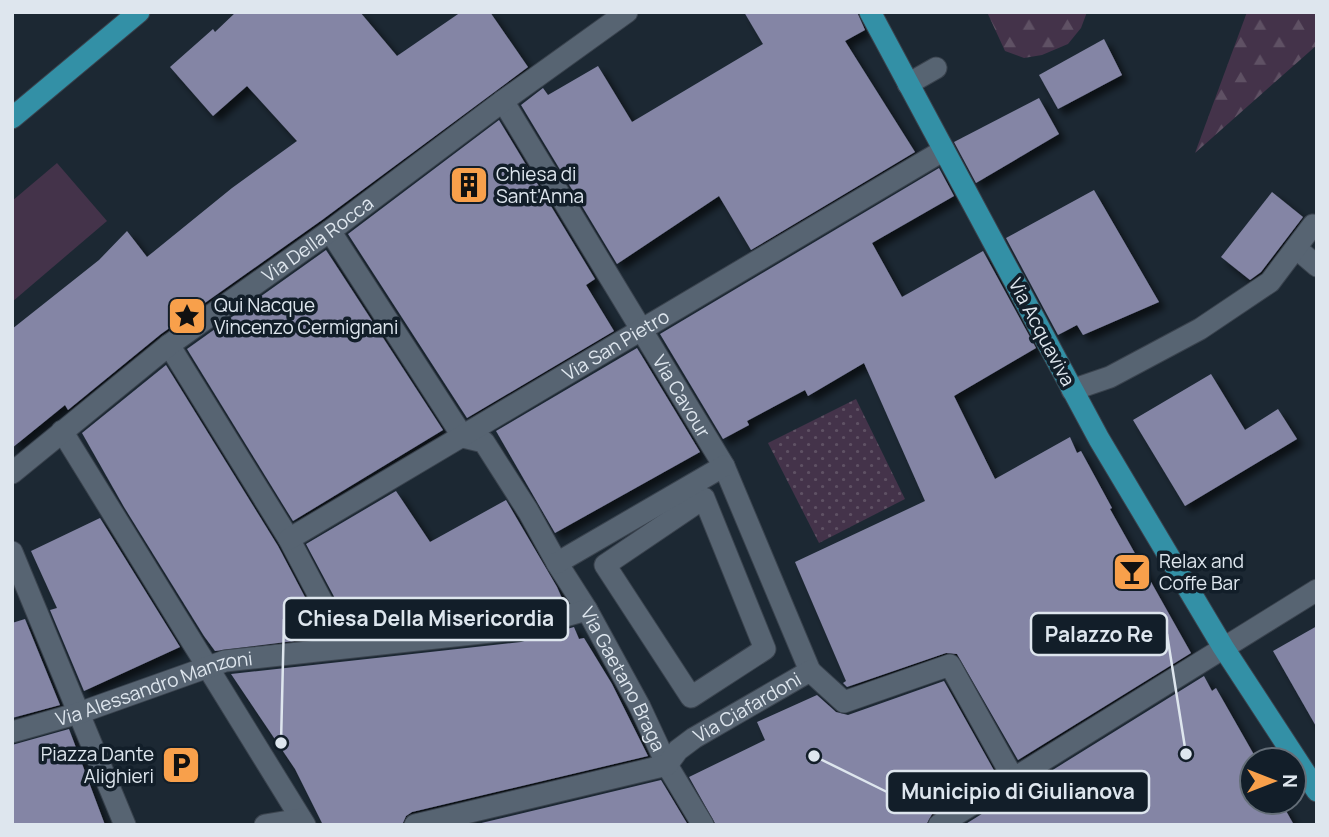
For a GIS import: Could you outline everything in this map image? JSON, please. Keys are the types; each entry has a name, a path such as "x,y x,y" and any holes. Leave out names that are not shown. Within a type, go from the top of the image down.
{"main road":[{"name":"Via Acquaviva","path":"870,12 1072,390 1223,647 1317,791"},
{"path":"12,118 137,13"}],"street":[{"name":"Via Della Rocca","path":"12,473 169,345 330,231 627,12"},
{"path":"908,84 936,68"},
{"name":"Via Cavour","path":"503,101 724,466 810,671"},
{"name":"Via San Pietro","path":"289,539 944,150"},
{"path":"1072,390 1110,377 1200,330 1270,282 1313,225"},
{"name":"Via Gaetano Braga","path":"330,231 463,437 484,442 528,511 557,564 587,610 640,707 667,765 703,825"},
{"path":"1296,248 1317,266"},
{"path":"169,345 289,539 346,647"},
{"path":"62,431 303,822 265,825"},
{"path":"557,564 724,466"},
{"path":"704,498 765,649 691,697 605,565 704,498"},
{"path":"12,552 125,825"},
{"path":"939,825 1317,590"},
{"name":"Via Alessandro Manzoni","path":"12,732 79,713 225,661 519,629 587,610"},
{"name":"Via Ciafardoni","path":"667,765 678,750 694,738 810,671 844,702 950,665 1013,778"},
{"path":"415,825 667,765"}],"green space":[{"path":"987,12 1087,12 1081,28 1068,44 1042,55 1024,58 1005,51"},
{"path":"1247,12 1317,12 1317,45 1195,153"},
{"path":"57,163 107,221 12,302 12,201"},
{"path":"856,399 905,499 819,543 768,443"}],"building":[{"path":"236,12 360,12 397,56 461,12 490,12 528,67 322,220 161,334 68,410 65,405 12,448 12,329 99,260 127,231 147,257 232,188 297,141 247,86 213,116 170,67"},
{"path":"744,12 857,12 865,30 845,41 915,152 751,250 719,196 617,264 521,105 543,88 548,95 598,66 632,122 763,44"},
{"path":"1104,39 1122,75 1058,109 1039,75"},
{"path":"1039,98 1059,134 976,183 954,142"},
{"path":"499,120 595,279 586,285 614,331 467,418 348,234"},
{"path":"939,168 954,196 872,243 902,297 983,251 1036,348 954,396 995,479 1070,437 1077,453 1081,451 1112,508 1110,509 1191,653 1018,760 957,654 946,653 847,687 843,683 846,681 795,562 925,501 864,363 808,396 805,390 747,421 749,425 723,439 660,334"},
{"path":"1094,190 1159,302 1083,335 1077,325 1058,335 1006,238"},
{"path":"1272,192 1303,217 1261,272 1250,280 1221,257"},
{"path":"326,250 443,430 293,521 187,349"},
{"path":"637,348 700,452 555,533 496,431"},
{"path":"166,365 278,546 326,637 215,651 124,507 82,433"},
{"path":"1211,374 1245,430 1278,409 1297,439 1185,506 1133,420"},
{"path":"396,491 430,542 506,500 564,603 517,616 354,634 306,544"},
{"path":"100,518 180,647 84,691 50,610 57,608 31,551"},
{"path":"25,619 60,705 12,718 12,623"},
{"path":"1317,626 1317,728 1273,651"},
{"path":"574,627 579,639 584,638 612,684 648,756 412,812 406,816 402,825 323,825 295,769 231,674 521,642"},
{"path":"1204,676 1212,691 1216,688 1249,746 1238,746 1238,816 1289,816 1294,825 964,825"},
{"path":"944,681 996,774 932,814 926,825 716,825 689,777 765,740 757,722 817,695 836,712 848,715"},
{"path":"69,729 105,825 12,825 12,745"},
{"path":"661,780 688,825 473,825"}],"place":[{"name":"Chiesa di Sant'Anna","path":"469,185"},
{"name":"Qui Nacque Vincenzo Cermignani","path":"187,316"},
{"name":"Relax and Coffe Bar","path":"1132,572"},
{"name":"Chiesa Della Misericordia","path":"281,743"},
{"name":"Palazzo Re","path":"1186,754"},
{"name":"Municipio di Giulianova","path":"814,756"},
{"name":"Piazza Dante Alighieri","path":"181,765"}]}
